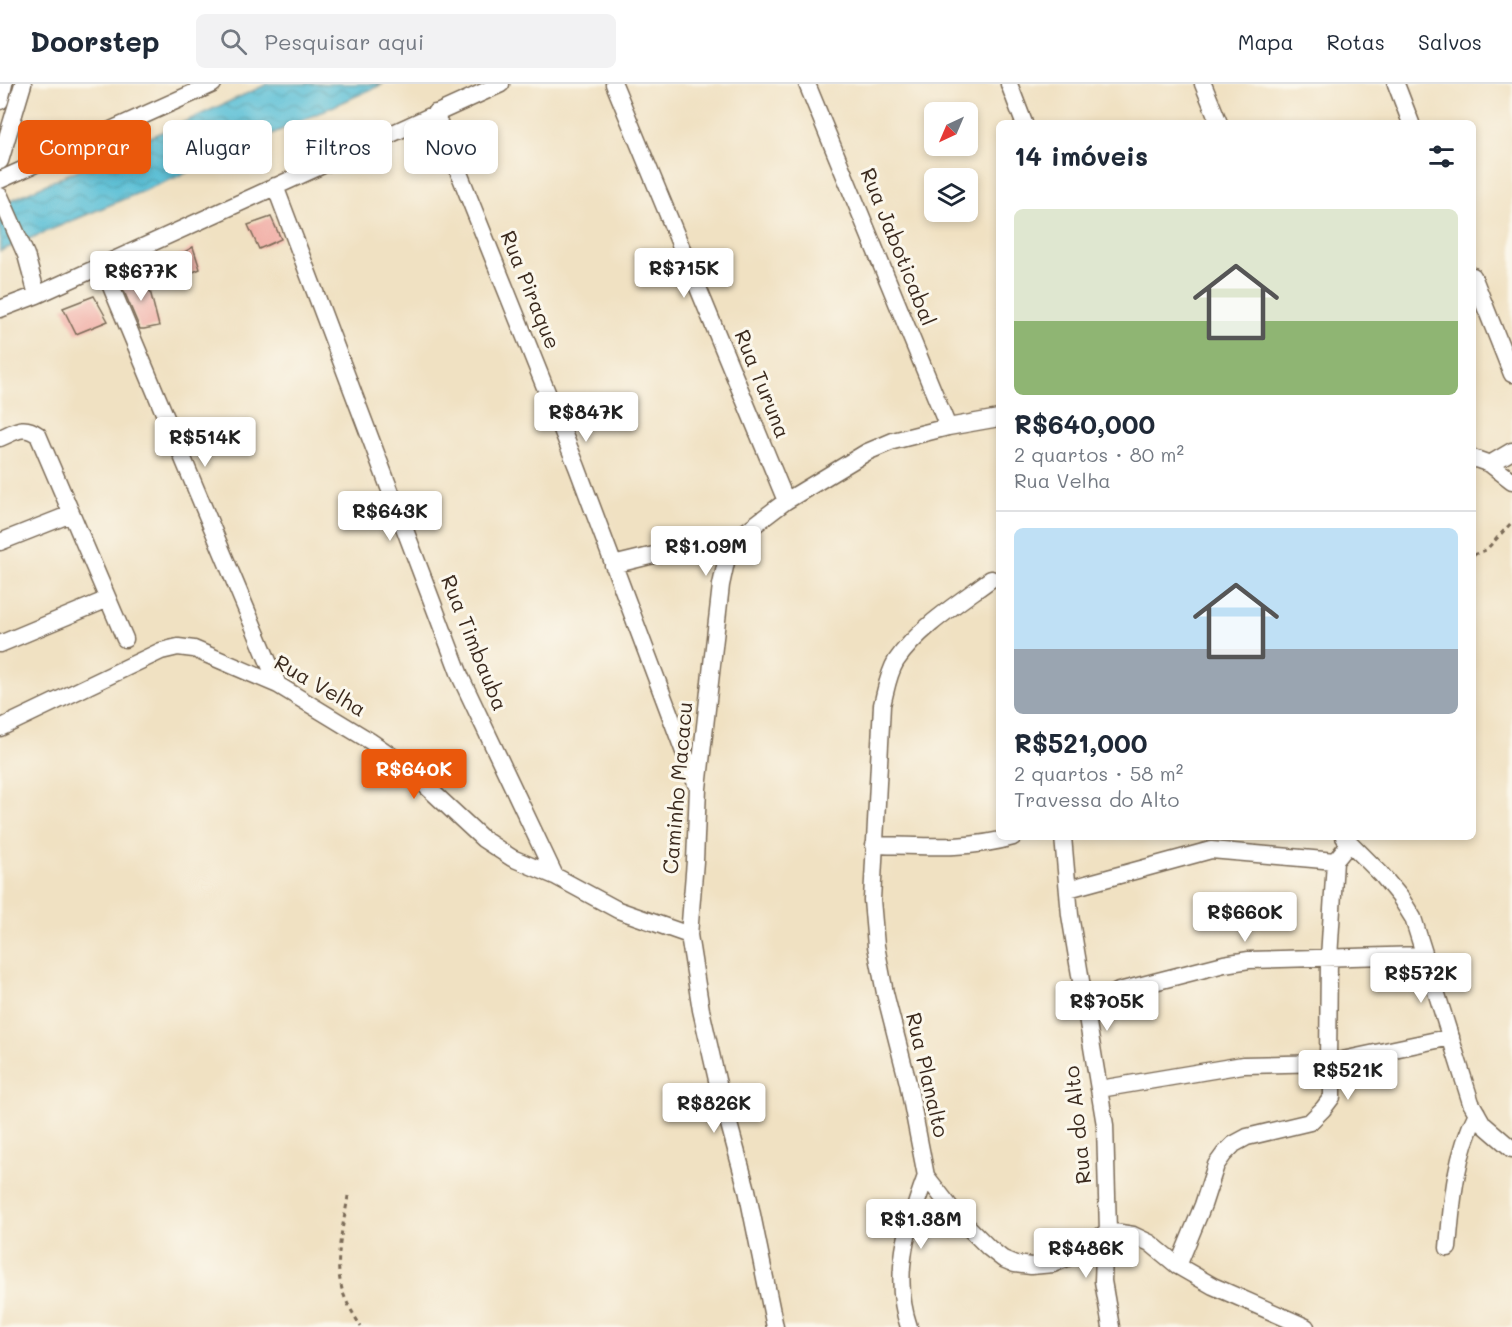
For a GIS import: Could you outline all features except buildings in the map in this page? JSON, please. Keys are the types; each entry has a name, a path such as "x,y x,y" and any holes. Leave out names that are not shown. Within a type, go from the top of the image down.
{"street":[{"path":"0,101 4,84"},
{"path":"0,161 23,84"},
{"path":"0,180 213,84"},
{"path":"0,309 37,295 501,84"},
{"name":"Rua Turuna","path":"614,84 786,501"},
{"name":"Rua Jaboticabal","path":"807,84 948,427"},
{"path":"1009,84 1023,120"},
{"path":"1203,84 1218,120"},
{"path":"1396,84 1410,120"},
{"name":"Rua Piraque","path":"435,113 577,467 698,788"},
{"name":"Rua Timbauba","path":"275,186 461,678 555,876"},
{"path":"1,197 26,255 37,295"},
{"path":"102,265 278,685"},
{"path":"1476,284 1512,374"},
{"name":"Caminho Macacu","path":"774,1327 747,1190 717,1080 701,1010 689,934 698,788 726,562 744,533 786,501 867,452 893,441 948,427 996,419"},
{"path":"0,438 21,429 30,429 38,435 124,639"},
{"path":"1490,464 1512,451"},
{"path":"1476,459 1490,464 1512,481"},
{"path":"0,542 71,514"},
{"path":"614,565 744,533"},
{"name":"Rua Planalto","path":"991,579 943,615 911,643 896,662 888,679 882,705 874,845 872,900 876,946 885,993 908,1083 926,1176 957,1216 1003,1259 1015,1264 1031,1266 1053,1264 1074,1255 1108,1231"},
{"path":"0,644 108,599"},
{"name":"Rua Velha","path":"0,728 161,651 178,647 194,649 278,685 370,741 399,761 483,839 512,858 555,876 618,910 689,934"},
{"path":"874,845 967,846 1002,840"},
{"name":"Rua do Alto","path":"1063,840 1070,915 1105,1125 1108,1231 1103,1281 1111,1327"},
{"path":"1178,1266 1194,1222 1203,1205 1216,1165 1234,1144 1247,1137 1310,1122 1332,1096 1328,1063 1329,958 1335,861 1347,840 1381,874 1400,897 1413,918 1471,1103 1483,1124 1512,1149"},
{"path":"1068,889 1212,843 1335,861"},
{"path":"1085,1009 1119,991 1224,964 1249,960 1423,955"},
{"path":"1100,1089 1243,1065 1328,1063 1451,1037"},
{"path":"1448,1248 1457,1170 1462,1147 1477,1113"},
{"path":"909,1327 901,1283 902,1259 908,1227 926,1176"},
{"path":"1108,1231 1133,1235 1150,1243 1178,1266 1213,1286 1306,1327"}],"path":[{"path":"1476,554 1486,550 1512,522"},
{"path":"348,1196 338,1265 340,1284 348,1305 361,1327"}],"water":[{"path":"268,84 383,84 303,120 284,120 284,129 272,134 272,120 188,120"},
{"path":"163,131 163,174 183,174 0,251 0,205 69,174 151,174 151,137"}]}
